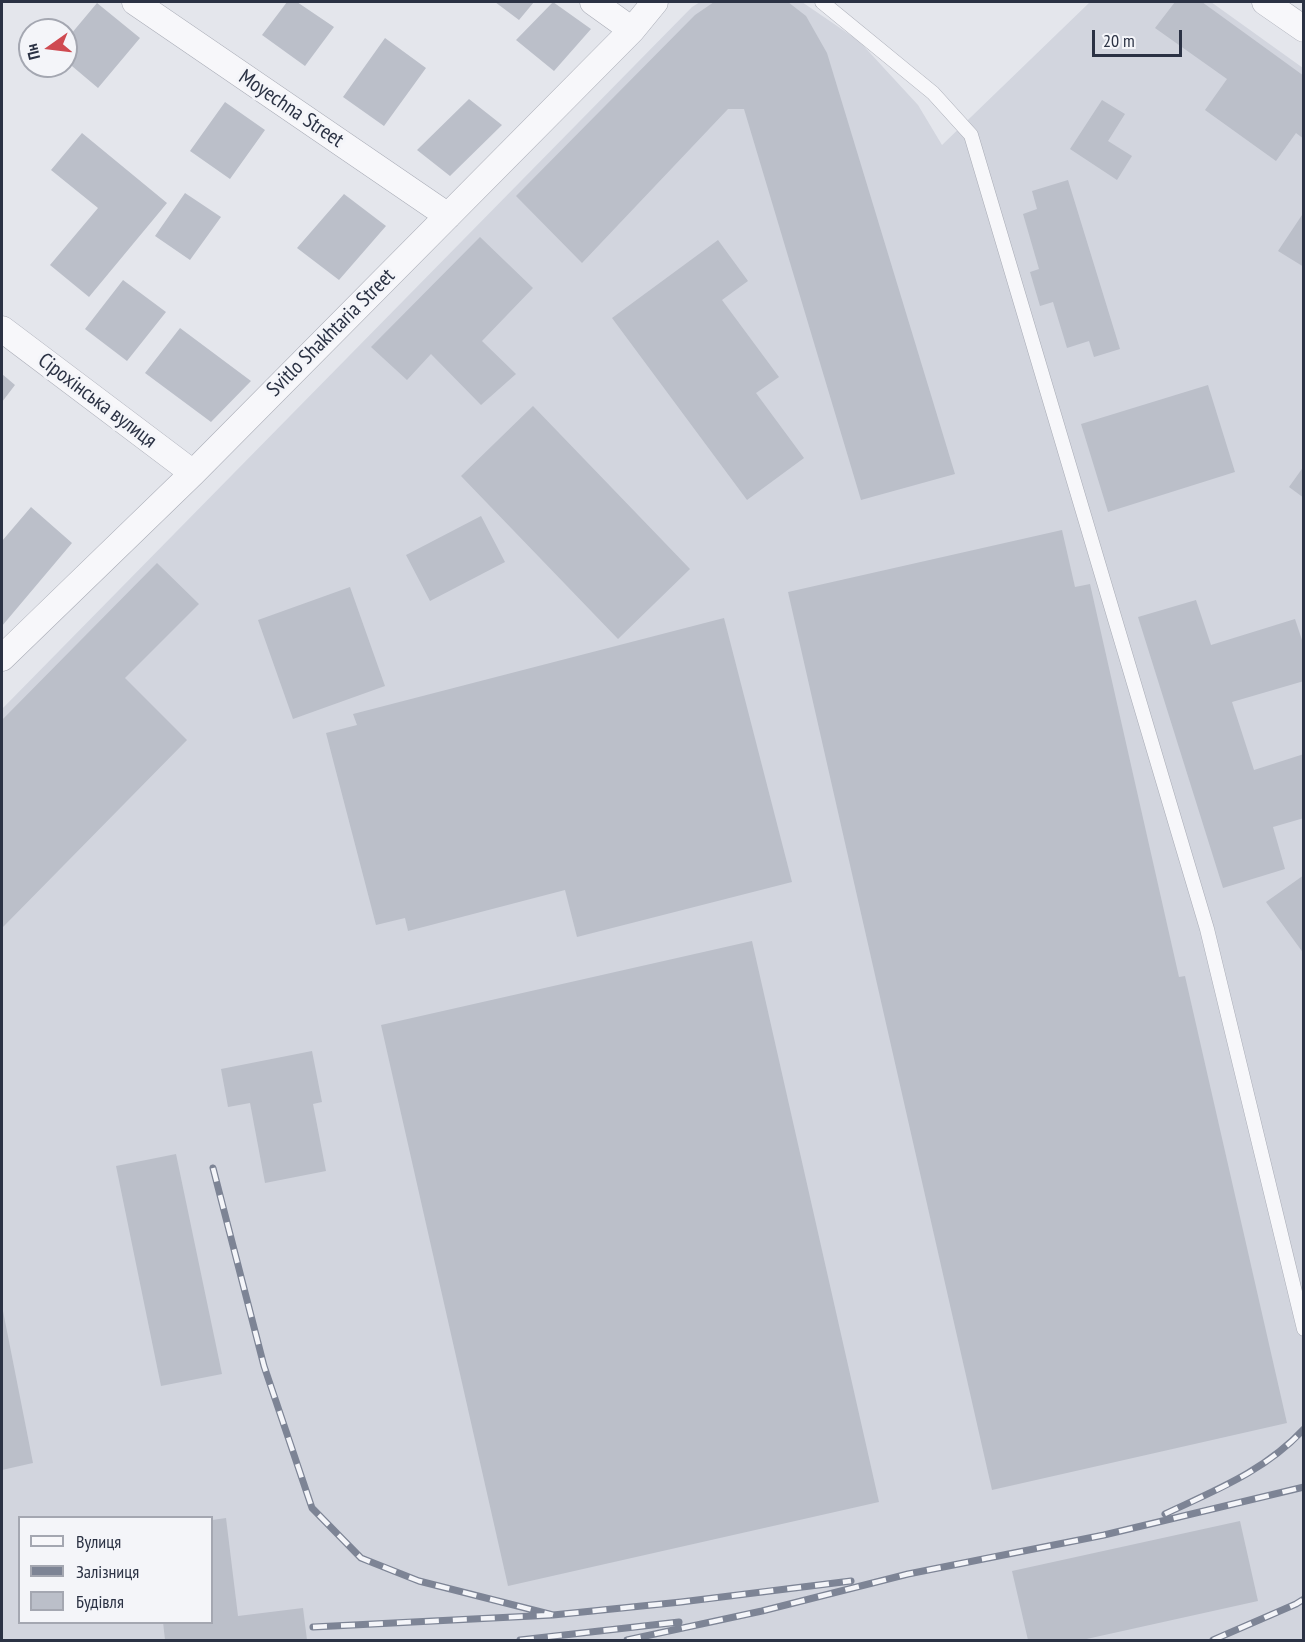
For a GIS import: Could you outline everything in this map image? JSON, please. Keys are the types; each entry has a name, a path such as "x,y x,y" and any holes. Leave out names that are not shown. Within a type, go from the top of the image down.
{"street":[{"name":"Moyechna Street","path":"135,2 448,216"},
{"path":"592,2 632,30"},
{"name":"Svitlo Shakhtaria Street","path":"2,658 193,473 632,30 655,2"},
{"path":"1265,2 1304,29"},
{"name":"Сірохінська вулиця","path":"2,329 193,473"}],"lane":[{"path":"822,2 933,93 971,135 1207,929 1304,1329"}],"shaded area":[{"path":"700,2 802,2 859,41 918,105 942,145 1090,2 1211,2 1303,68 1303,1640 2,1640 2,709 692,7"}],"building":[{"path":"287,2 297,2 334,27 305,66 262,35"},
{"path":"495,2 534,2 519,20"},
{"path":"553,2 591,29 554,71 516,40"},
{"path":"714,2 788,2 806,16 827,53 955,474 861,500 744,109 728,109 582,263 516,196 695,15"},
{"path":"1175,2 1202,2 1304,76 1304,139 1296,133 1276,161 1205,110 1227,79 1155,28"},
{"path":"97,3 140,38 98,88 78,71 78,26"},
{"path":"385,38 426,68 384,126 343,97"},
{"path":"469,99 502,125 450,176 417,150"},
{"path":"1102,100 1125,114 1108,141 1132,156 1117,180 1070,149"},
{"path":"225,102 265,130 230,179 190,151"},
{"path":"82,133 167,203 89,297 50,265 98,208 51,170"},
{"path":"1068,180 1120,349 1094,357 1089,341 1067,348 1053,302 1040,306 1030,272 1039,269 1023,214 1037,209 1032,191"},
{"path":"185,193 221,217 190,260 155,236"},
{"path":"344,194 386,226 339,280 297,248"},
{"path":"1304,212 1304,267 1278,251"},
{"path":"480,237 533,288 482,341 516,374 481,405 431,354 407,380 371,347"},
{"path":"718,240 748,281 722,300 779,377 756,393 804,458 747,500 612,318"},
{"path":"123,280 166,312 127,361 85,329"},
{"path":"180,328 251,381 211,422 145,373"},
{"path":"2,374 15,385 2,402"},
{"path":"1208,385 1235,472 1108,512 1081,424"},
{"path":"533,406 690,569 618,639 461,476"},
{"path":"1304,466 1304,498 1289,487"},
{"path":"31,507 72,543 2,626 2,541"},
{"path":"481,516 505,562 430,601 406,555"},
{"path":"1062,530 1075,587 1090,584 1179,977 1185,976 1287,1423 992,1490 788,592"},
{"path":"157,563 199,604 125,678 187,740 2,928 2,720"},
{"path":"350,587 385,686 293,719 258,620"},
{"path":"1196,600 1211,645 1295,619 1304,646 1304,681 1232,702 1254,770 1304,754 1304,818 1273,827 1285,869 1223,888 1138,617"},
{"path":"724,618 792,882 577,937 565,890 408,931 405,918 376,925 326,733 357,725 353,714"},
{"path":"1304,875 1304,954 1266,902"},
{"path":"752,941 879,1502 508,1586 381,1025"},
{"path":"312,1051 322,1102 313,1104 326,1171 265,1183 250,1103 228,1107 221,1069"},
{"path":"176,1154 222,1374 161,1386 116,1166"},
{"path":"2,1311 33,1463 2,1470"},
{"path":"226,1518 238,1616 303,1608 307,1640 165,1640 163,1624 213,1624 213,1520"},
{"path":"1240,1521 1258,1601 1082,1640 1028,1640 1012,1571"}],"railway":[{"path":"213,1168 264,1366 312,1508 361,1558 419,1581 553,1615"},
{"path":"1165,1514 1221,1488 1256,1468 1273,1457 1304,1429"},
{"path":"627,1640 762,1611 908,1574 1104,1535 1304,1487"},
{"path":"313,1627 553,1615 851,1581"},
{"path":"1213,1640 1304,1599"},
{"path":"520,1640 679,1622"}]}
